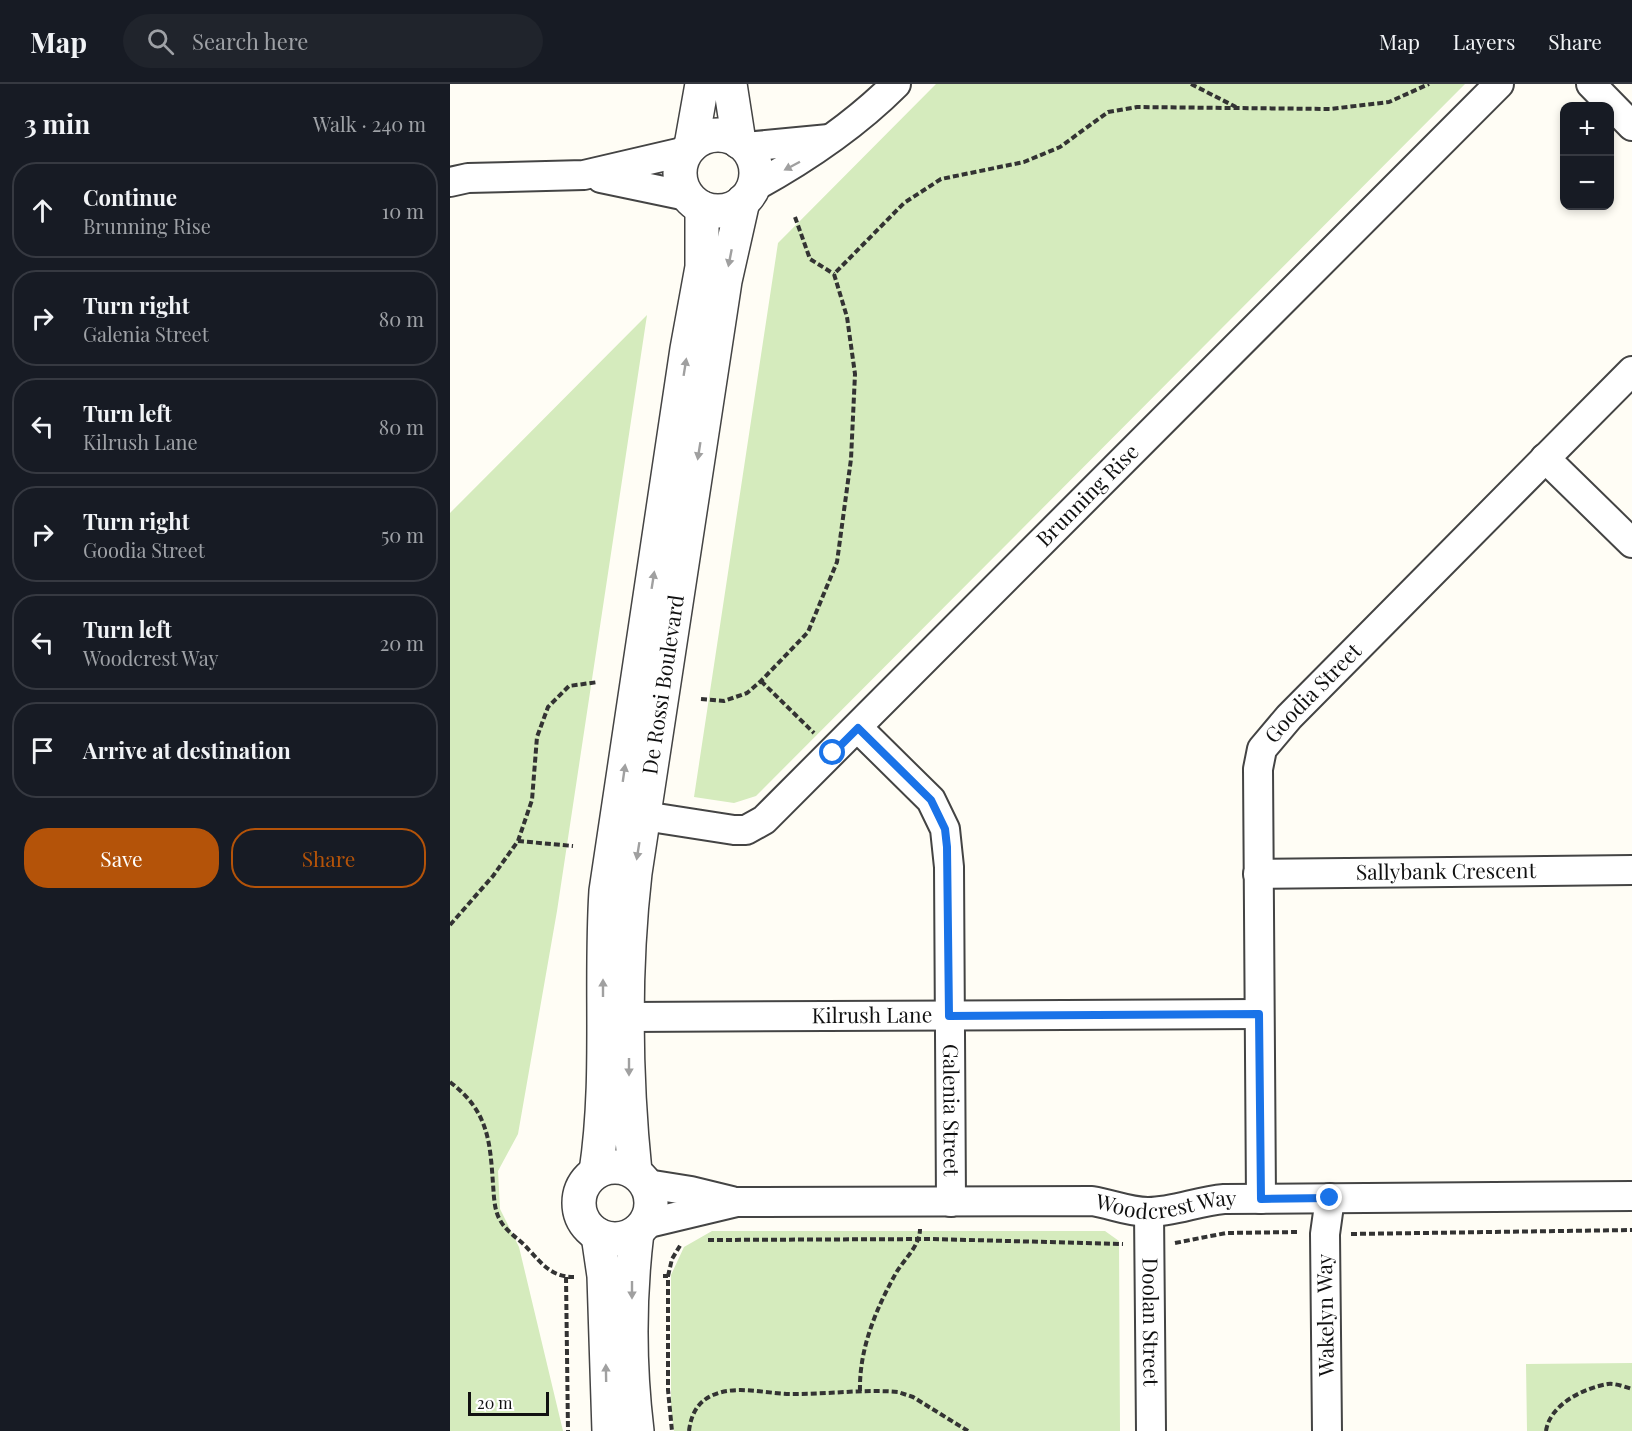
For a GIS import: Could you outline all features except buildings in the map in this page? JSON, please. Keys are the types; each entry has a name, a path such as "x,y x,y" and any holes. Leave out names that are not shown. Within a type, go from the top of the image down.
{"street":[{"path":"695,202 680,174 689,149 702,84"},
{"path":"730,84 742,145 755,166 748,195"},
{"path":"584,175 723,211 802,162 852,125 896,84"},
{"name":"Brunning Rise","path":"644,816 734,830 746,830 764,820 1498,84"},
{"path":"1591,84 1632,126"},
{"path":"456,178 584,175 689,149 702,139 715,135 728,137 742,145 829,140"},
{"name":"De Rossi Boulevard","path":"641,1178 630,1121 630,916 725,281 748,195"},
{"name":"De Rossi Boulevard","path":"596,1172 604,1113 603,982 606,891 687,348 702,267 695,202"},
{"name":"Goodia Street","path":"1261,1199 1258,769 1262,749 1273,734 1632,371"},
{"path":"1545,458 1632,543"},
{"name":"Galenia Street","path":"858,728 931,800 945,829 949,867 951,1202"},
{"name":"Sallybank Crescent","path":"1258,874 1632,870"},
{"name":"Kilrush Lane","path":"629,1017 1259,1014"},
{"path":"609,1431 618,1276 652,1204 641,1178 615,1166 596,1172 581,1188 579,1210 583,1220 598,1235 618,1276 632,1371 637,1431"},
{"name":"Woodcrest Way","path":"641,1178 737,1202 1092,1201 1131,1211 1149,1212 1178,1208 1202,1200 1632,1196"},
{"name":"Wakelyn Way","path":"1328,1431 1325,1234 1330,1198"},
{"name":"Woodcrest Way","path":"641,1228 737,1202"},
{"name":"Doolan Street","path":"1149,1212 1151,1431"},
{"path":"598,1235 618,1239 641,1228"}],"path":[{"path":"1191,84 1236,108"},
{"path":"834,274 904,203 941,179 1024,162 1060,147 1108,112 1137,107 1330,109 1389,102 1429,84"},
{"path":"701,699 724,701 747,693 761,681 808,632 837,562 851,459 855,374 847,317 834,274 810,259 804,248 795,217"},
{"path":"761,681 833,753"},
{"path":"450,925 486,884 518,841 532,800 537,737 548,707 569,686 598,682"},
{"path":"518,841 573,846"},
{"path":"450,1082 460,1090 483,1120 489,1136 495,1207 499,1219 540,1263 551,1272 566,1277 668,1276 668,1390 672,1431"},
{"path":"860,1391 860,1374 871,1322 897,1272 920,1239 919,1201"},
{"path":"566,1277 568,1431"},
{"path":"1546,1431 1547,1423 1573,1395 1610,1383 1632,1389"},
{"path":"689,1431 694,1411 700,1403 715,1394 736,1391 781,1394 898,1392 913,1397 968,1431"}],"green space":[{"path":"936,84 1465,84 756,796 734,803 694,797 778,243"},
{"path":"647,315 557,911 518,1134 498,1171 500,1209 519,1247 563,1431 450,1431 450,513"},
{"path":"712,1231 1105,1231 1119,1241 1120,1431 674,1431 671,1409 671,1275 684,1247"},
{"path":"1632,1363 1632,1431 1527,1431 1526,1364"}],"route":[{"path":"833,753 858,728 931,800 939,813 945,829 949,867 949,1016 1259,1014 1261,1199 1330,1198"}]}
